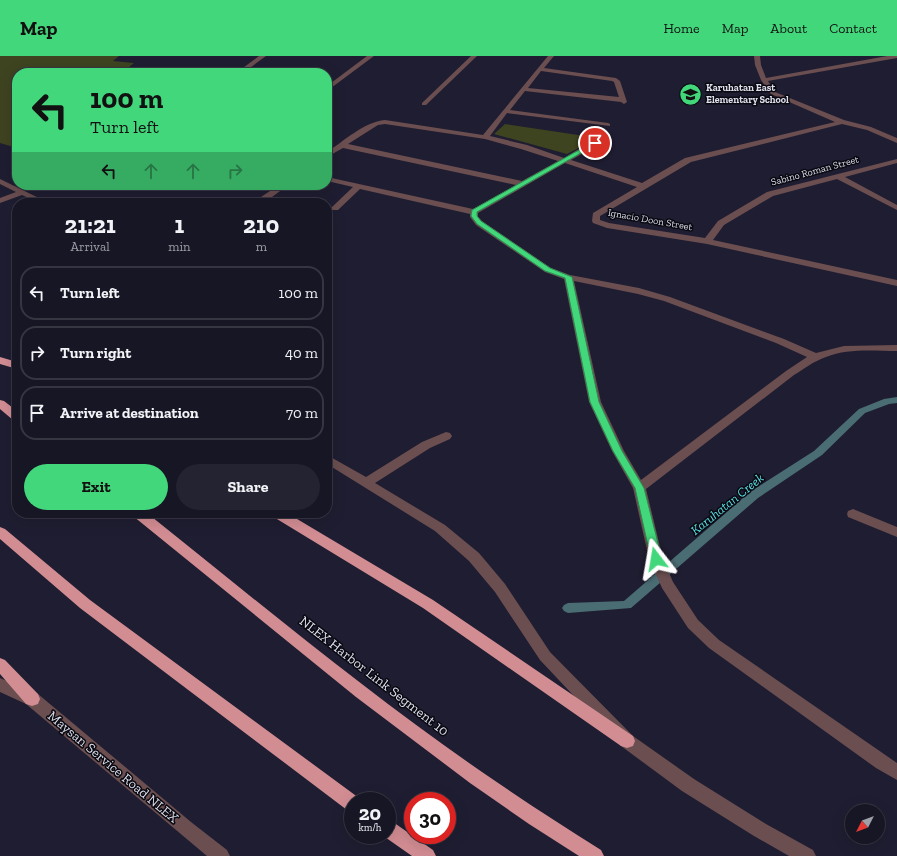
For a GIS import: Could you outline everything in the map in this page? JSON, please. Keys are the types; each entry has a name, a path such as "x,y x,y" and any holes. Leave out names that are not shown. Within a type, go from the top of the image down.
{"highway":[{"path":"0,360 12,364"},
{"path":"0,403 12,412"},
{"name":"NLEX Harbor Link Segment 10","path":"144,518 411,731 555,832 595,856"},
{"path":"285,518 428,604 627,741"},
{"path":"0,532 85,604 344,798"},
{"path":"0,664 32,699"},
{"path":"396,834 427,856"}],"street":[{"path":"246,68 263,56"},
{"path":"332,85 371,56"},
{"path":"424,104 474,56"},
{"path":"485,138 551,56"},
{"path":"757,56 758,64 764,80 897,56"},
{"path":"523,89 624,101 614,79 539,69"},
{"name":"Ignacio Doon Street","path":"764,80 772,93 842,122 869,128 897,141"},
{"path":"506,112 608,125"},
{"path":"332,151 376,123 381,122 485,138 524,147 642,186"},
{"name":"Ignacio Doon Street","path":"842,122 688,160 642,186 596,215 596,221 606,225 707,241 897,283"},
{"path":"332,180 474,212 595,143"},
{"path":"340,145 524,184"},
{"name":"Sabino Roman Street","path":"707,241 721,222 770,194 897,161"},
{"path":"837,176 897,208"},
{"path":"0,181 12,187"},
{"path":"336,208 359,186"},
{"path":"19,190 35,198"},
{"path":"265,198 277,190"},
{"path":"0,201 23,192"},
{"path":"474,212 474,216 479,223 548,270 568,277 639,291 668,299 780,341 814,357"},
{"path":"568,277 595,402 618,451 639,488 656,559 667,584 693,624 714,644 882,763 897,772"},
{"path":"639,488 790,373 814,357 835,350 853,348 897,348"},
{"path":"367,482 426,445 446,436"},
{"path":"332,462 440,528 474,558 500,588 545,656 627,741 694,789 760,830 807,856"},
{"path":"853,514 897,532"},
{"name":"Maysan Service Road NLEX","path":"0,685 32,699 221,856"}],"green space":[{"path":"0,56 119,56 113,61 134,63 128,68 12,68 12,147 0,143"},
{"path":"505,124 598,138 567,154 494,134"}],"waterway":[{"name":"Karuhatan Creek","path":"568,608 627,605 754,495 818,453 862,411 887,401 897,400"}],"place":[{"name":"Karuhatan East Elementary School","path":"691,94"}],"route":[{"path":"595,143 474,212 474,216 479,223 548,270 568,277 595,402 618,451 639,488 656,559"}]}
